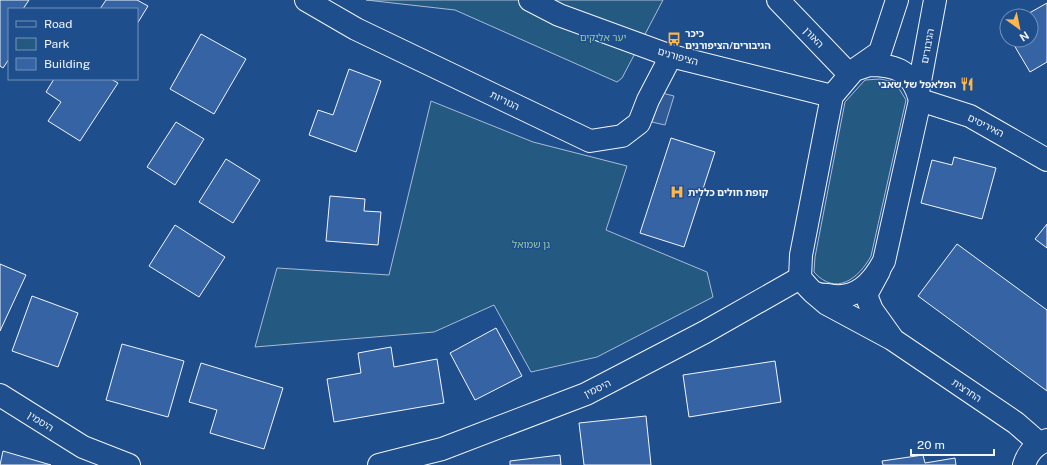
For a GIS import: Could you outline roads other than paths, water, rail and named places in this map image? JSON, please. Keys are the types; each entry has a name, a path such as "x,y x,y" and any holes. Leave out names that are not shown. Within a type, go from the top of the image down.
{"street":[{"name":"הנוריות","path":"306,0 356,29 590,141 622,136 639,123 648,100 671,56"},
{"name":"הציפורנים","path":"530,0 559,15 671,56 832,96"},
{"name":"האורן","path":"778,0 852,72"},
{"path":"884,261 874,278 863,289 852,295 836,297 807,285 801,255 832,96 852,72 880,52 897,0"},
{"name":"הגיבורים","path":"884,261 919,96 935,0"},
{"path":"852,72 869,65 895,67 904,71 919,96"},
{"name":"האיריסים","path":"919,96 970,116 1047,160"},
{"name":"החרצית","path":"884,261 866,295 872,310 892,339"},
{"name":"החרצית","path":"807,285 826,304 892,339 1043,442"},
{"name":"היסמין","path":"379,465 442,449 586,394 705,332 807,285"},
{"name":"היסמין","path":"0,395 83,447 129,465"},
{"path":"1024,465 1030,451 1043,442"},
{"name":"היסמין","path":"83,447 99,465"}],"place":[{"name":"כיכר הגיבורים/הציפורנים","path":"674,39"},
{"name":"הפלאפל של שאבי","path":"967,84"},
{"name":"קופת חולים כללית","path":"677,192"}],"park label":[{"name":"יער אליקים","path":"603,37"},
{"name":"גן שמואל","path":"531,244"}]}
